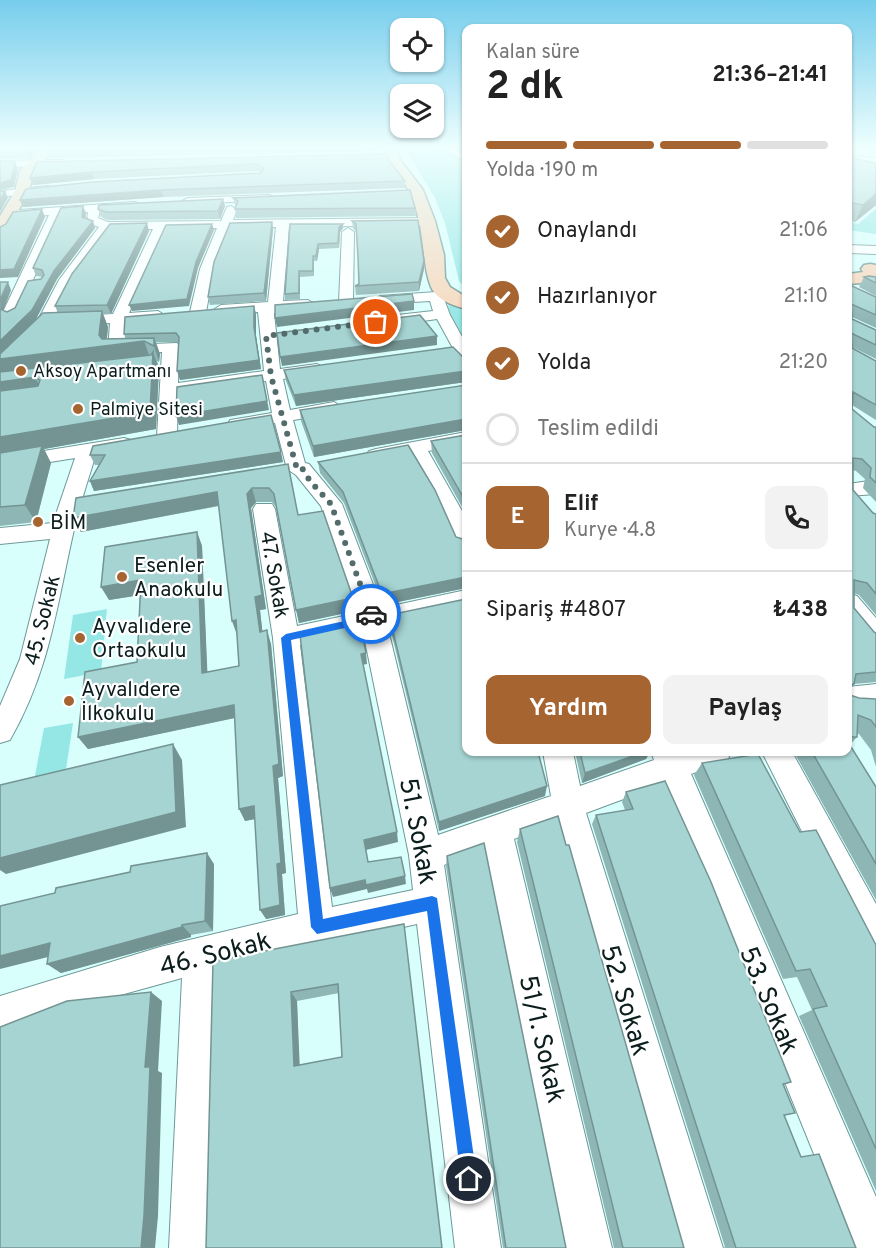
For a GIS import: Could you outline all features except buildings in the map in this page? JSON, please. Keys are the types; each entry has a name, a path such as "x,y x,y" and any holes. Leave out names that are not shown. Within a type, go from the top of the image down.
{"main road":[{"path":"418,205 427,221 435,255 436,287 462,301"},
{"path":"433,205 439,222 448,272 462,290"},
{"path":"0,229 6,211"}],"street":[{"path":"6,211 57,211 108,205"},
{"path":"125,226 137,205"},
{"path":"186,313 207,269 224,224 238,205"},
{"path":"95,207 91,220 107,226 427,221"},
{"path":"10,314 17,283 57,211"},
{"path":"275,306 283,223"},
{"path":"0,366 45,322 66,280 107,226"},
{"path":"161,226 118,320 116,351 171,354"},
{"path":"334,302 348,232"},
{"path":"852,247 863,269"},
{"path":"17,283 66,280"},
{"path":"45,322 118,320 334,302 436,287 442,314 458,352"},
{"path":"275,306 266,311 272,335 271,376 282,416"},
{"path":"372,323 442,314"},
{"path":"125,368 171,354"},
{"path":"167,436 171,354"},
{"path":"168,390 330,367"},
{"path":"213,428 349,406"},
{"name":"51. Sokak","path":"282,416 300,468 331,504 373,618 426,855 478,1248"},
{"path":"0,464 190,432"},
{"path":"359,458 462,439"},
{"path":"416,448 448,500 462,533"},
{"name":"45. Sokak","path":"0,731 24,692 49,602 63,530 82,502 87,451"},
{"path":"852,486 876,487"},
{"path":"852,491 867,508"},
{"name":"47. Sokak","path":"264,509 286,638 317,927"},
{"path":"0,536 63,530"},
{"path":"286,638 462,600"},
{"path":"852,607 876,634"},
{"path":"852,698 876,696"},
{"name":"52. Sokak","path":"559,756 568,806 700,1248"},
{"path":"426,855 568,806 670,760 693,756"},
{"path":"779,756 876,940"},
{"name":"53. Sokak","path":"670,760 875,1248"},
{"name":"51/1. Sokak","path":"496,830 589,1248"},
{"name":"46. Sokak","path":"0,1015 35,1002 201,955 317,927 432,903"},
{"path":"192,1248 201,955"}],"shaded area":[{"path":"438,205 462,205 462,284 459,281 445,223"},
{"path":"876,209 876,234 852,231 852,223 858,224"},
{"path":"448,305 462,310 462,335"},
{"path":"107,609 101,672 64,679 73,615"},
{"path":"73,723 65,776 34,781 44,728"}],"way so far":[{"path":"371,614 331,504 310,481 302,468 297,469 271,376 266,336 376,322"}],"place":[{"name":"Aksoy Apartmanı","path":"21,371"},
{"name":"Palmiye Sitesi","path":"78,409"},
{"name":"BİM","path":"38,522"},
{"name":"Esenler Anaokulu","path":"122,577"},
{"name":"Ayvalıdere Ortaokulu","path":"80,638"},
{"name":"Ayvalıdere İlkokulu","path":"69,701"}],"route":[{"path":"371,614 373,618 286,638 317,927 432,903 469,1179"}]}
